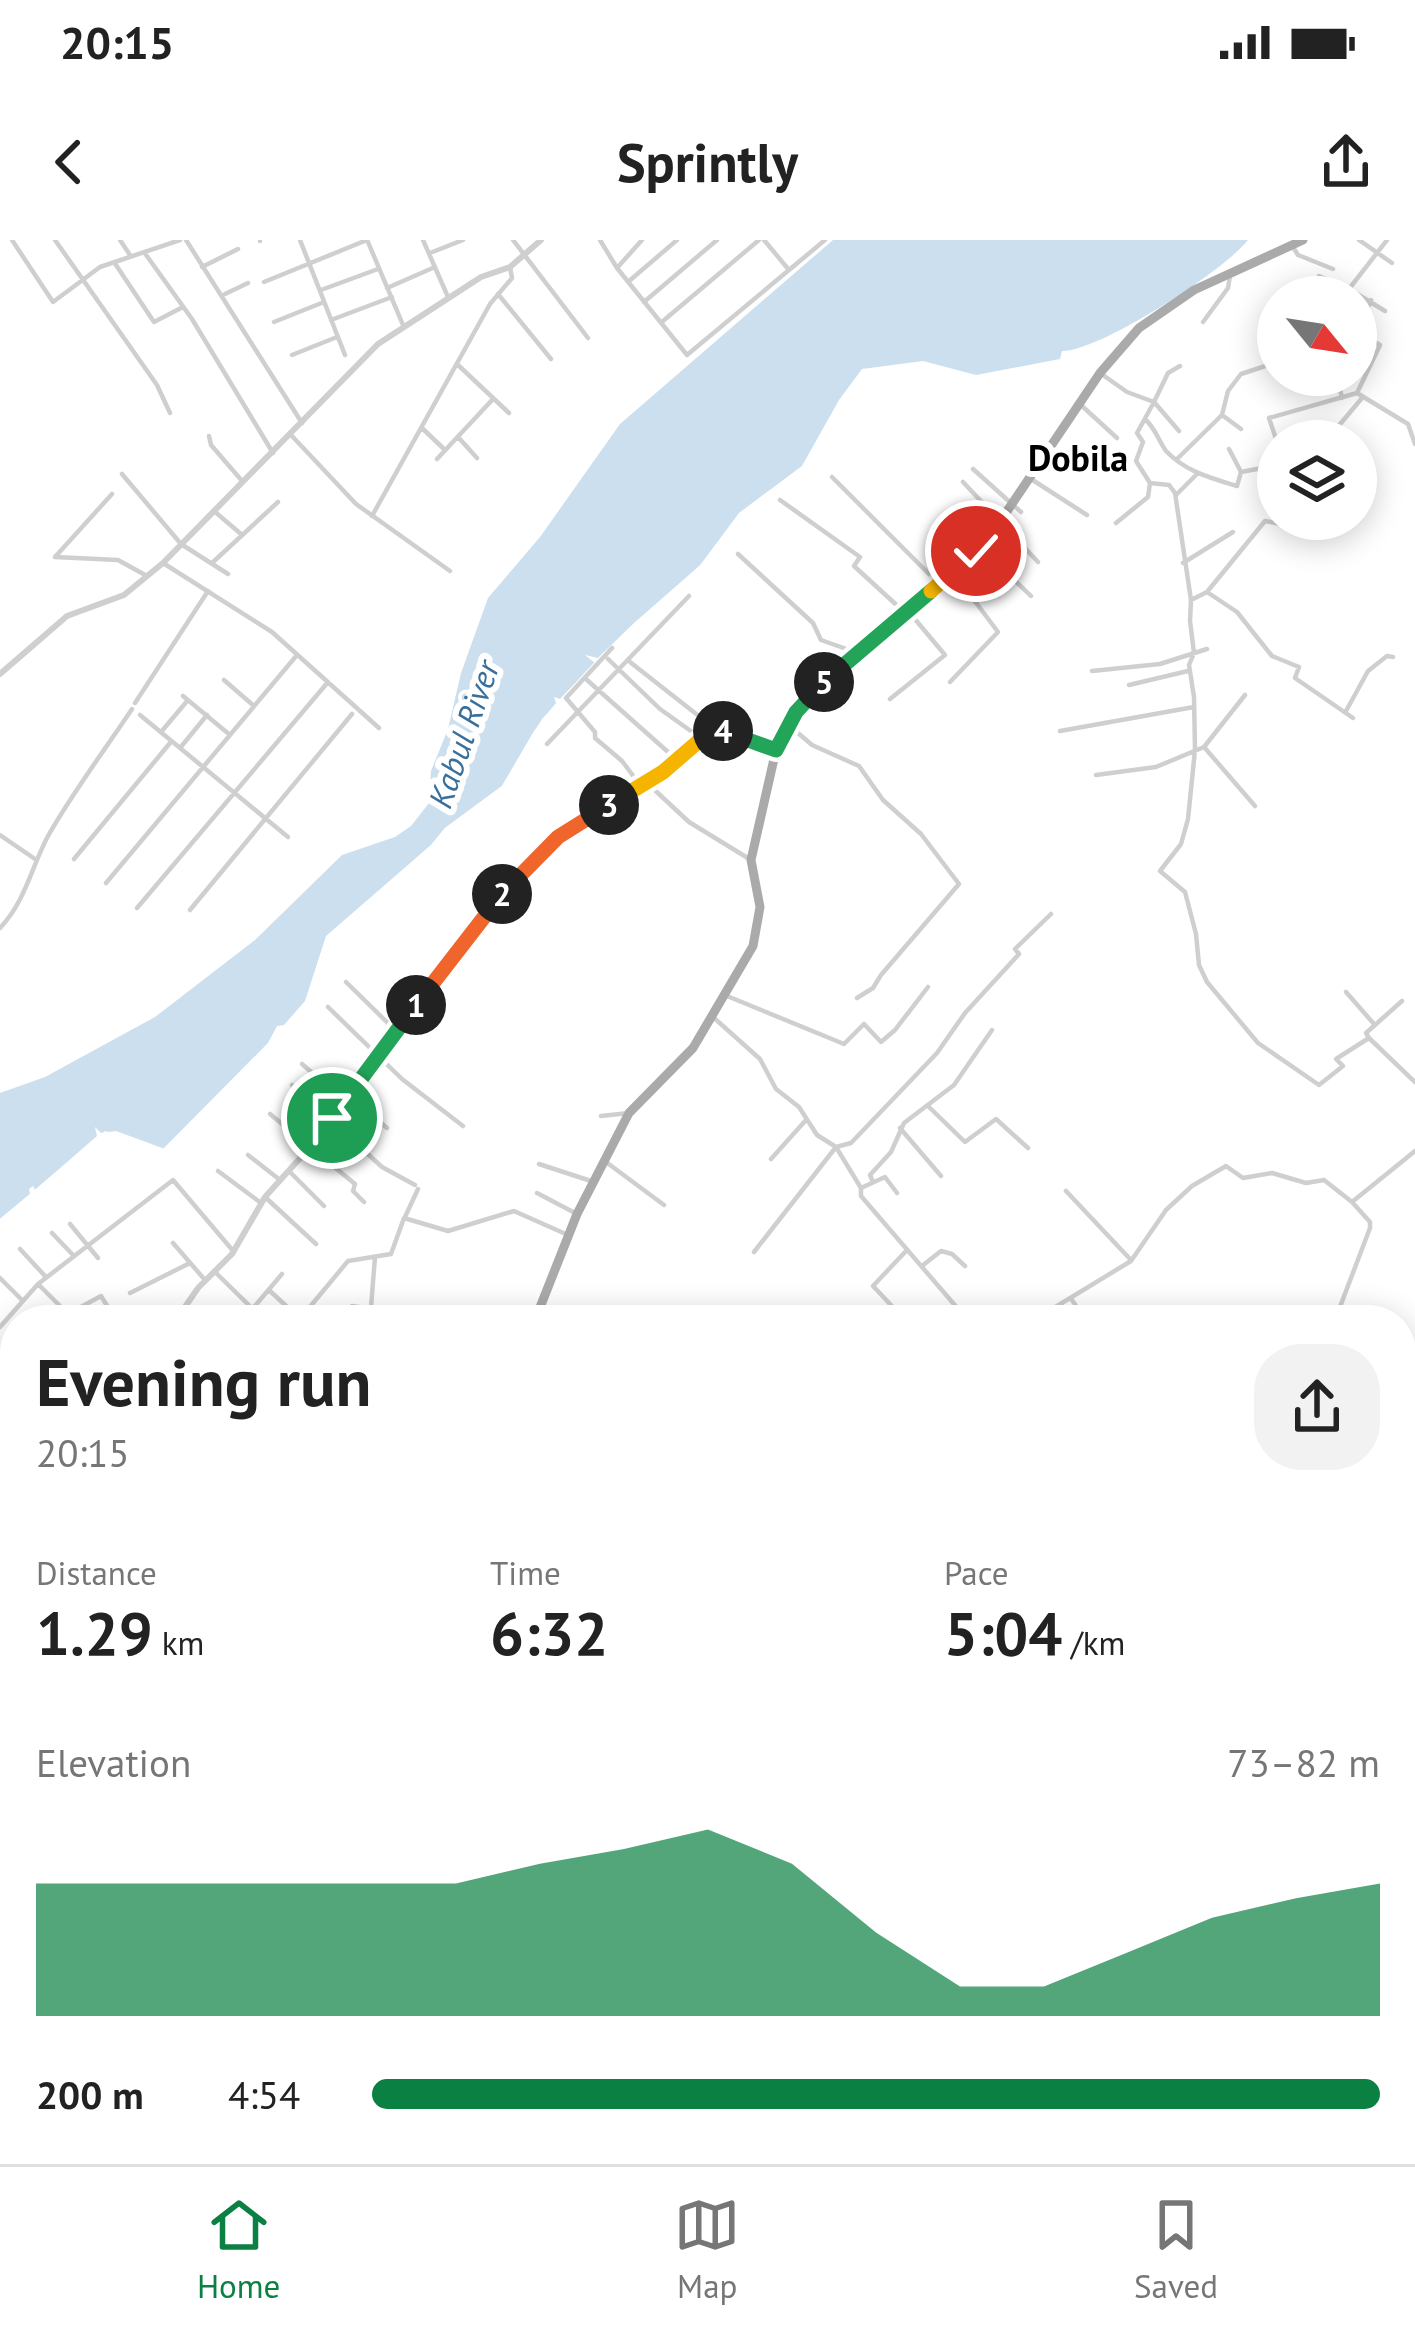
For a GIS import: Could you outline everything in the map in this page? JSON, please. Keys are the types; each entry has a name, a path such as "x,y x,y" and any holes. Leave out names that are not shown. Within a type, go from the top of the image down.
{"main road":[{"path":"541,1305 577,1214 629,1113 680,1066 753,946 759,921 751,860 776,750 787,724 835,670 980,547 1100,373 1138,328 1194,290 1298,243"}],"street":[{"path":"12,240 53,302 84,277 114,262 178,241 224,295 302,423"},
{"path":"55,240 157,385 170,413"},
{"path":"120,240 131,257"},
{"path":"300,240 345,355"},
{"path":"264,282 368,240 403,325"},
{"path":"423,240 448,297"},
{"path":"429,254 463,240"},
{"path":"513,240 588,338"},
{"path":"0,674 67,616 124,595 164,563 378,344 481,277 510,267 541,240"},
{"path":"601,240 617,268 687,355 825,240"},
{"path":"617,268 642,240"},
{"path":"628,282 677,240"},
{"path":"644,302 717,240"},
{"path":"661,322 764,240 789,270"},
{"path":"1359,240 1392,263"},
{"path":"1358,276 1387,240"},
{"path":"1298,243 1298,255 1333,269"},
{"path":"202,267 238,249"},
{"path":"144,252 273,452"},
{"path":"114,262 154,322 182,307"},
{"path":"387,288 435,267"},
{"path":"372,516 498,294 512,278 510,267"},
{"path":"321,290 378,268"},
{"path":"1203,322 1228,288 1231,271"},
{"path":"224,295 248,284"},
{"path":"498,294 551,359"},
{"path":"331,320 392,297"},
{"path":"274,322 323,302"},
{"path":"1377,304 1385,310"},
{"path":"292,355 337,337"},
{"path":"458,364 508,413"},
{"path":"1116,523 1148,496 1150,482 1136,460 1142,442 1137,433 1168,374 1180,366"},
{"path":"1177,459 1222,416 1228,391 1241,374 1257,369"},
{"path":"1100,373 1127,392 1154,402 1180,431"},
{"path":"1341,420 1359,396"},
{"path":"1270,420 1359,396 1408,424 1415,444"},
{"path":"437,459 494,399"},
{"path":"1080,404 1117,439"},
{"path":"1222,416 1240,429"},
{"path":"1145,419 1167,451 1197,474 1237,486 1241,472 1229,449"},
{"path":"422,428 445,450"},
{"path":"291,435 372,516 450,571"},
{"path":"209,436 211,445 243,482"},
{"path":"458,436 477,458"},
{"path":"973,469 1021,512"},
{"path":"1241,472 1257,469"},
{"path":"122,474 181,544 228,574"},
{"path":"1174,496 1197,474"},
{"path":"832,477 939,584"},
{"path":"1030,479 1087,515"},
{"path":"963,482 1038,562"},
{"path":"1150,482 1169,485 1174,496 1191,600 1194,653 1189,671 1200,749 1180,844 1160,871 1185,892 1207,982 1258,1043 1319,1085 1343,1066 1336,1059 1369,1038"},
{"path":"112,494 56,557 118,560 146,576"},
{"path":"780,500 860,557 854,566 907,612 945,655 890,699"},
{"path":"212,563 278,502"},
{"path":"214,511 241,534"},
{"path":"1191,600 1207,592 1257,531"},
{"path":"1183,562 1233,532"},
{"path":"980,547 1030,596"},
{"path":"738,554 813,623 821,640 858,652"},
{"path":"164,563 272,632 379,728"},
{"path":"950,682 998,632 953,572"},
{"path":"0,928 22,900 36,860 67,804 208,591"},
{"path":"1207,592 1238,612 1272,656 1299,667 1295,678 1353,718"},
{"path":"547,744 689,596"},
{"path":"612,647 566,698 595,738 644,784 689,822 751,860"},
{"path":"1093,671 1160,664 1207,649"},
{"path":"106,884 297,655"},
{"path":"1346,711 1368,671 1387,656 1393,657"},
{"path":"608,659 660,709 701,739"},
{"path":"630,662 714,728 776,750"},
{"path":"1129,685 1189,671"},
{"path":"586,679 677,760"},
{"path":"224,680 254,706"},
{"path":"137,908 328,682"},
{"path":"1096,775 1156,767 1200,749 1245,695"},
{"path":"161,732 186,698 230,735"},
{"path":"1060,731 1194,707"},
{"path":"190,910 352,714"},
{"path":"140,715 288,837"},
{"path":"180,748 207,716"},
{"path":"787,724 812,745 859,766 883,800 921,834 959,884 873,988 857,998"},
{"path":"187,1305 233,1252 263,1200 310,1146 490,906 558,837 644,784 714,728"},
{"path":"74,859 172,741"},
{"path":"1200,749 1255,806"},
{"path":"0,835 36,860"},
{"path":"754,1252 836,1147 851,1143 937,1053 965,1013 1019,954 1016,949 1051,914"},
{"path":"346,982 396,1031"},
{"path":"726,996 844,1044 864,1024 881,1042 928,987"},
{"path":"1346,992 1375,1025"},
{"path":"1402,1001 1366,1033 1415,1082"},
{"path":"328,1007 439,1111 463,1126"},
{"path":"712,1016 760,1059 767,1077 800,1107 817,1135 836,1147 862,1188 861,1196 955,1305"},
{"path":"873,1182 874,1167 891,1152 901,1128 955,1085 992,1030"},
{"path":"302,1064 388,1128"},
{"path":"312,1305 348,1261 391,1253 417,1187 382,1167 381,1160 292,1085 331,1118"},
{"path":"927,1105 963,1141 996,1119 1028,1148"},
{"path":"601,1116 629,1113"},
{"path":"269,1114 355,1184 352,1190 364,1202"},
{"path":"771,1159 806,1120"},
{"path":"901,1128 941,1176"},
{"path":"1352,1202 1415,1150"},
{"path":"248,1155 280,1180"},
{"path":"605,1162 664,1205"},
{"path":"539,1164 595,1183"},
{"path":"1064,1305 1131,1261 1166,1210 1192,1186 1226,1166 1243,1178 1272,1173 1306,1183 1324,1180 1370,1222 1341,1305"},
{"path":"289,1171 324,1206"},
{"path":"218,1172 263,1200 316,1244"},
{"path":"862,1188 885,1177 897,1193"},
{"path":"16,1305 173,1180 233,1252"},
{"path":"1066,1191 1131,1261"},
{"path":"537,1193 577,1214"},
{"path":"404,1218 448,1231 514,1211 568,1235"},
{"path":"70,1223 98,1258"},
{"path":"52,1233 74,1255"},
{"path":"173,1244 206,1280"},
{"path":"20,1249 46,1277"},
{"path":"890,1305 873,1286 909,1249"},
{"path":"922,1266 940,1251 965,1266"},
{"path":"370,1305 375,1257"},
{"path":"130,1293 190,1263"},
{"path":"214,1271 249,1305"},
{"path":"256,1305 282,1274"},
{"path":"0,1278 21,1299"},
{"path":"38,1284 59,1305"},
{"path":"269,1290 284,1305"},
{"path":"1072,1299 1076,1305"}],"water":[{"name":"Kabul River","path":"833,240 1248,240 1160,307 1103,338 1062,351 1060,359 976,375 923,361 862,369 802,466 739,513 698,568 604,652 542,719 502,786 445,828 326,936 305,1001 163,1149 105,1131 0,1219 0,1093 45,1077 155,1017 255,940 342,855 395,837 411,826 429,803 431,771 488,598 540,537 620,424"}],"pier":[{"path":"722,546 615,643 555,709 507,788 456,825 323,941 445,828 502,786 534,731 556,703 554,697 560,699 595,663 585,655 598,658"},
{"path":"272,1040 165,1152 107,1137 0,1223 30,1194 29,1189 33,1186 35,1190 97,1136 95,1127 101,1133 116,1131 165,1149"}],"district":[{"name":"Dobila","path":"1078,457"}],"route":[{"path":"332,1118 490,906 558,837 663,772 714,728 776,750 787,724 835,670 976,551"}]}
